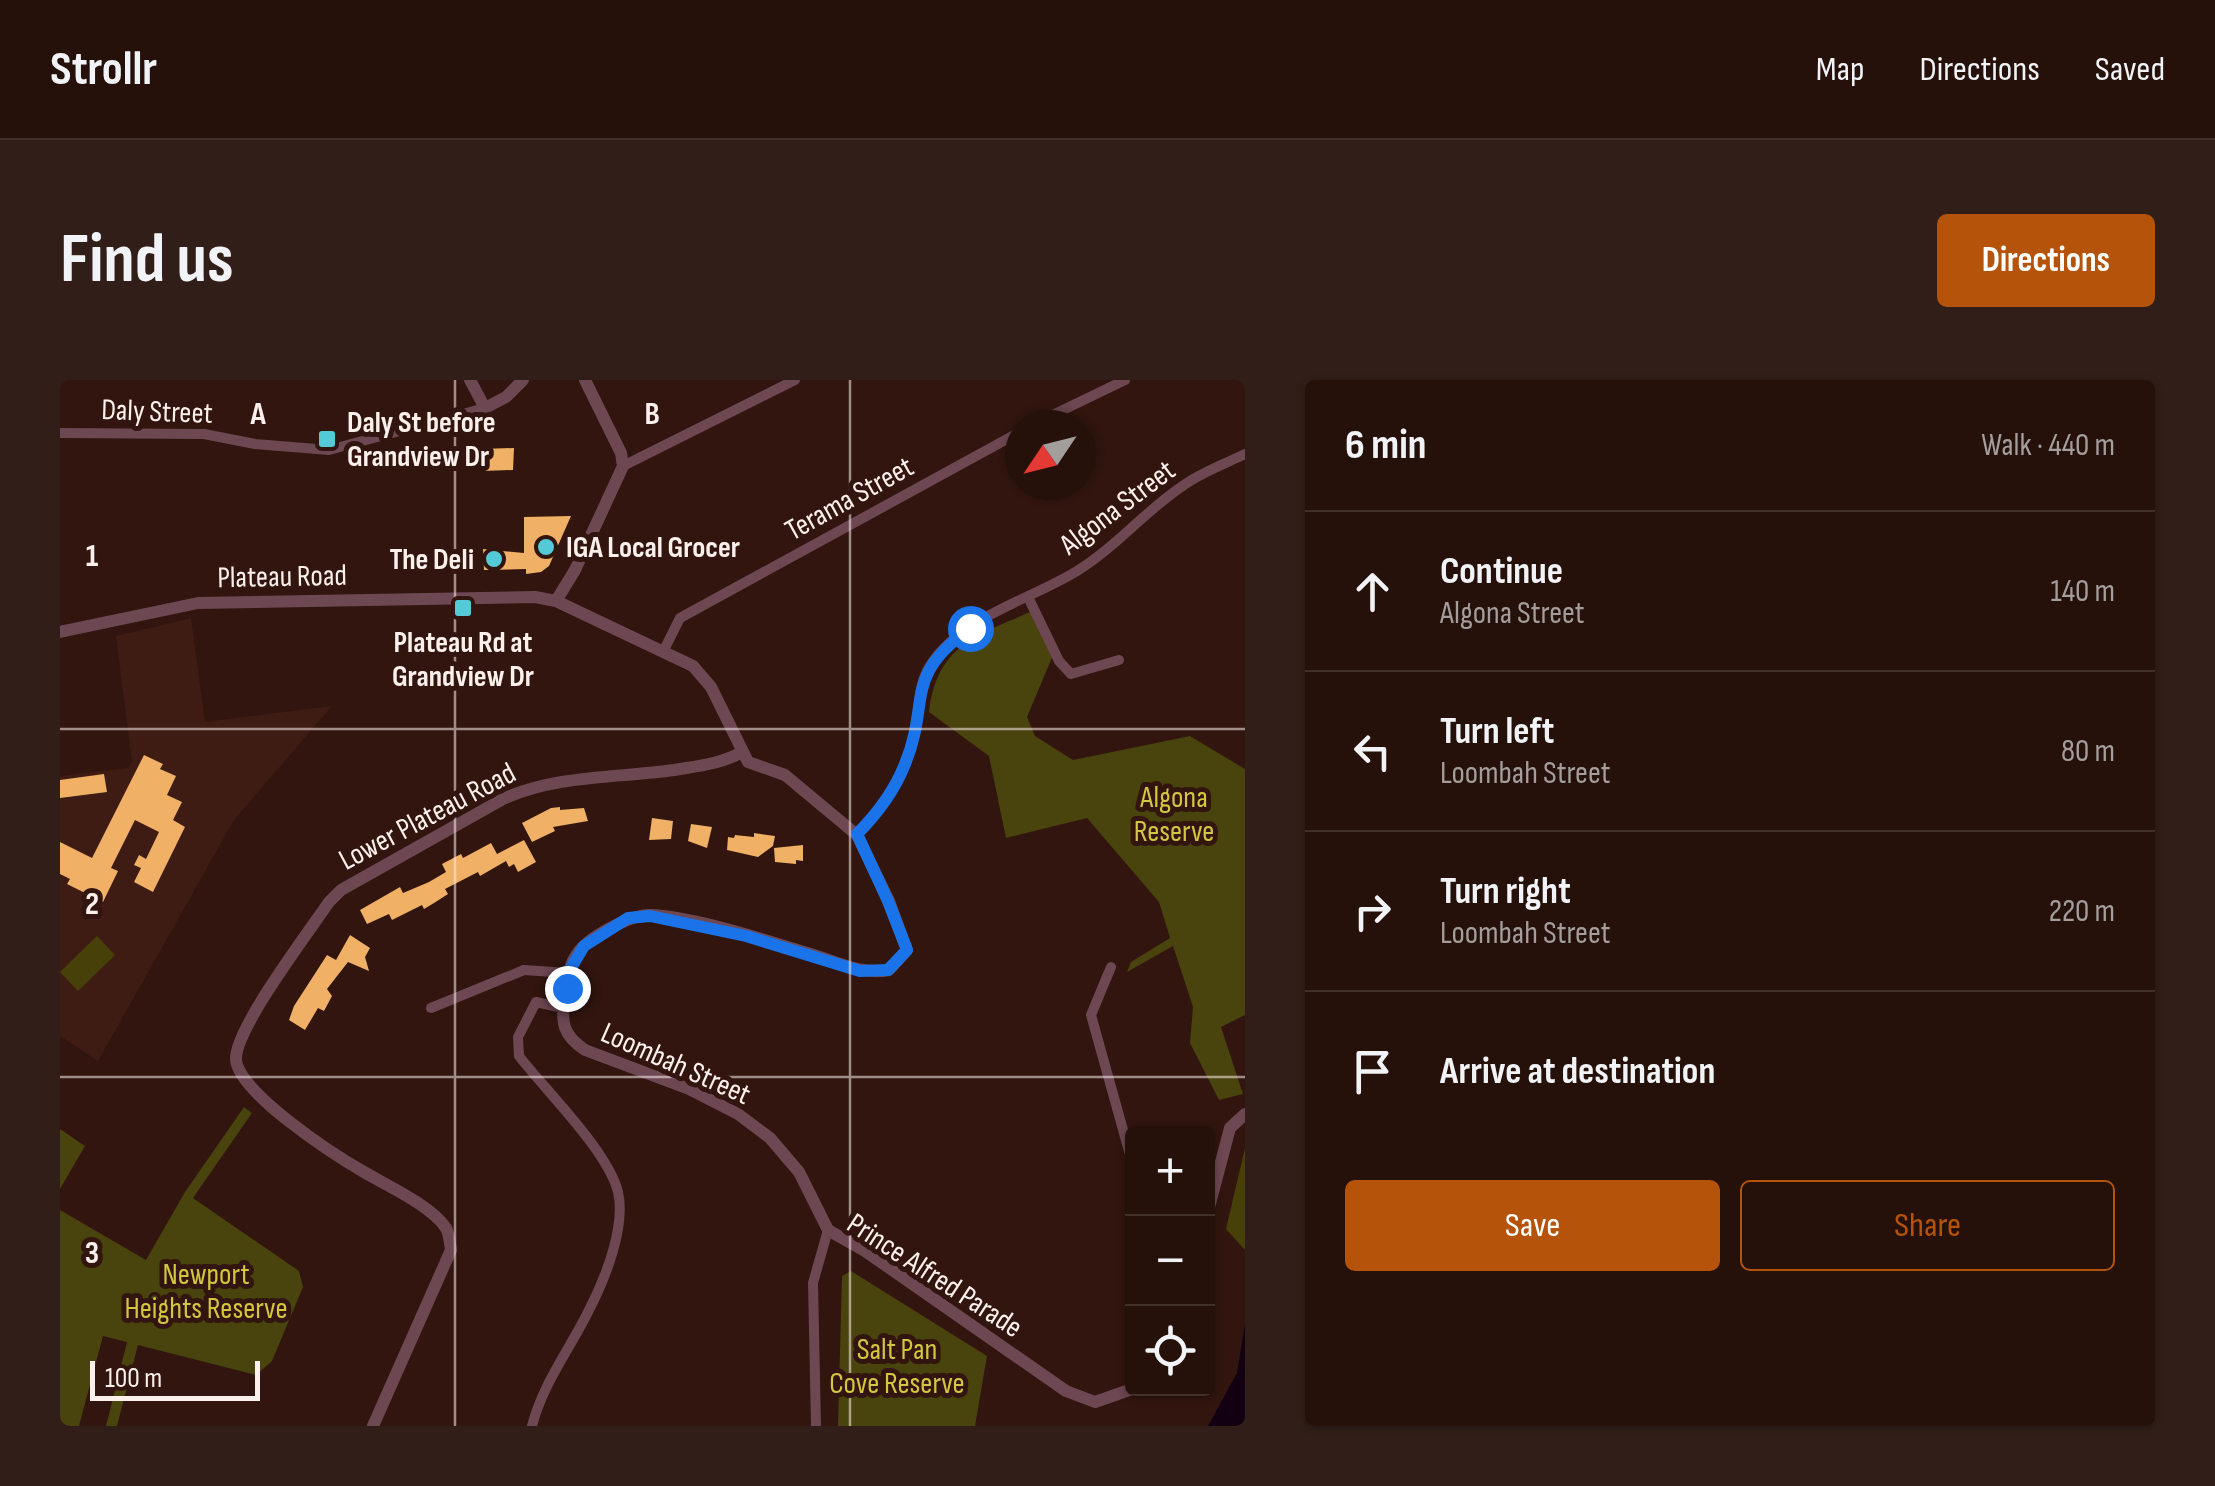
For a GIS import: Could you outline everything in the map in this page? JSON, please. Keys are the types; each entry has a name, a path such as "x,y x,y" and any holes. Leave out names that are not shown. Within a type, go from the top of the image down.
{"street":[{"path":"470,380 484,408 506,398 523,380"},
{"path":"556,601 575,570 623,466 622,453 586,380"},
{"path":"623,466 795,380"},
{"path":"1063,410 1124,380"},
{"name":"Daly Street","path":"60,433 204,434 255,444 329,450 484,408"},
{"name":"Terama Street","path":"664,650 680,618 1005,440"},
{"name":"Algona Street","path":"857,834 885,805 906,763 916,730 919,691 930,666 949,644 970,628 1079,570 1184,484 1245,454"},
{"name":"Plateau Road","path":"60,632 198,603 535,597 556,601 693,666 711,687 742,752"},
{"path":"1028,597 1059,661 1071,674 1120,660"},
{"path":"532,1426 538,1403 590,1308 618,1228 618,1193 605,1164 520,1056 518,1038 536,1002 563,1008 568,973 584,946 628,918 650,916 746,936 860,971 888,970 907,950 857,834 785,775 754,766 742,752"},
{"name":"Lower Plateau Road","path":"373,1426 451,1250 446,1228 424,1208 336,1155 246,1084 236,1060 239,1044 254,1016 329,902 342,890 503,799 529,787 698,766 727,761 742,752"},
{"path":"1110,967 1091,1015 1125,1137"},
{"path":"431,1008 524,970 568,973"},
{"name":"Loombah Street","path":"563,1008 564,1029 585,1050 689,1089 738,1114 770,1138 799,1172 828,1230"},
{"path":"1215,1185 1230,1128 1245,1114"},
{"name":"Prince Alfred Parade","path":"816,1426 813,1283 828,1230 865,1251 1066,1391 1095,1402 1125,1392"}],"shaded area":[{"path":"191,618 205,722 332,706 234,820 98,1061 60,1036 60,776 128,768 132,762 116,636"},
{"path":"97,936 115,955 78,991 60,972"},
{"path":"1245,1148 1245,1250 1226,1229"},
{"path":"1245,1324 1245,1426 1208,1426 1237,1373"}],"green space":[{"name":"Algona Reserve","path":"1030,612 1056,648 1027,717 1035,736 1073,760 1190,736 1245,769 1245,1015 1221,1027 1243,1094 1219,1100 1190,1043 1193,1007 1173,946 1127,972 1131,962 1170,938 1159,902 1087,818 1006,838 989,756 929,712 933,689 950,657 976,637"},
{"name":"Newport Heights Reserve","path":"244,1107 252,1113 193,1198 299,1271 303,1287 272,1361 256,1375 138,1345 117,1426 106,1426 127,1342 103,1336 79,1426 60,1426 60,1210 146,1260 185,1192"},
{"path":"60,1129 85,1146 60,1189"},
{"name":"Salt Pan Cove Reserve","path":"851,1271 987,1356 975,1426 838,1426 842,1276"}],"building":[{"path":"514,448 513,470 482,471 481,449"},
{"path":"571,516 549,566 541,572 484,570 483,549 524,553 524,517"},
{"path":"144,755 176,776 167,795 182,802 173,820 185,827 153,892 134,882 141,868 134,865 139,855 146,859 159,832 135,820 111,868 118,871 103,902 67,884 70,879 60,874 60,842 92,858"},
{"path":"104,774 107,792 60,798 60,780"},
{"path":"560,807 584,808 588,821 553,827 555,831 532,842 522,823"},
{"path":"652,818 673,821 671,839 649,840"},
{"path":"691,824 712,827 707,848 688,841"},
{"path":"754,833 775,836 773,846 758,857 727,850 728,837 754,837"},
{"path":"524,840 536,862 518,872 514,864 509,867 506,861 445,889 448,894 424,909 422,905 392,920 389,914 367,924 360,910 400,887 403,893 429,882 446,872 442,864 461,854 463,858 491,843 497,854"},
{"path":"803,845 803,861 775,862 774,848"},
{"path":"350,935 370,948 365,957 369,971 348,962 327,989 332,996 324,1011 318,1008 305,1030 289,1020 294,1006 327,955 336,960"}],"place":[{"name":"Daly St before Grandview Dr","path":"327,439"},
{"name":"IGA Local Grocer","path":"546,547"},
{"name":"The Deli","path":"494,559"},
{"name":"Plateau Rd at Grandview Dr","path":"463,608"}],"route":[{"path":"567,988 568,973 584,946 628,918 650,916 746,936 860,971 888,970 899,962 907,950 901,931 857,834 885,805 906,763 916,730 919,691 930,666 970,628"}]}
